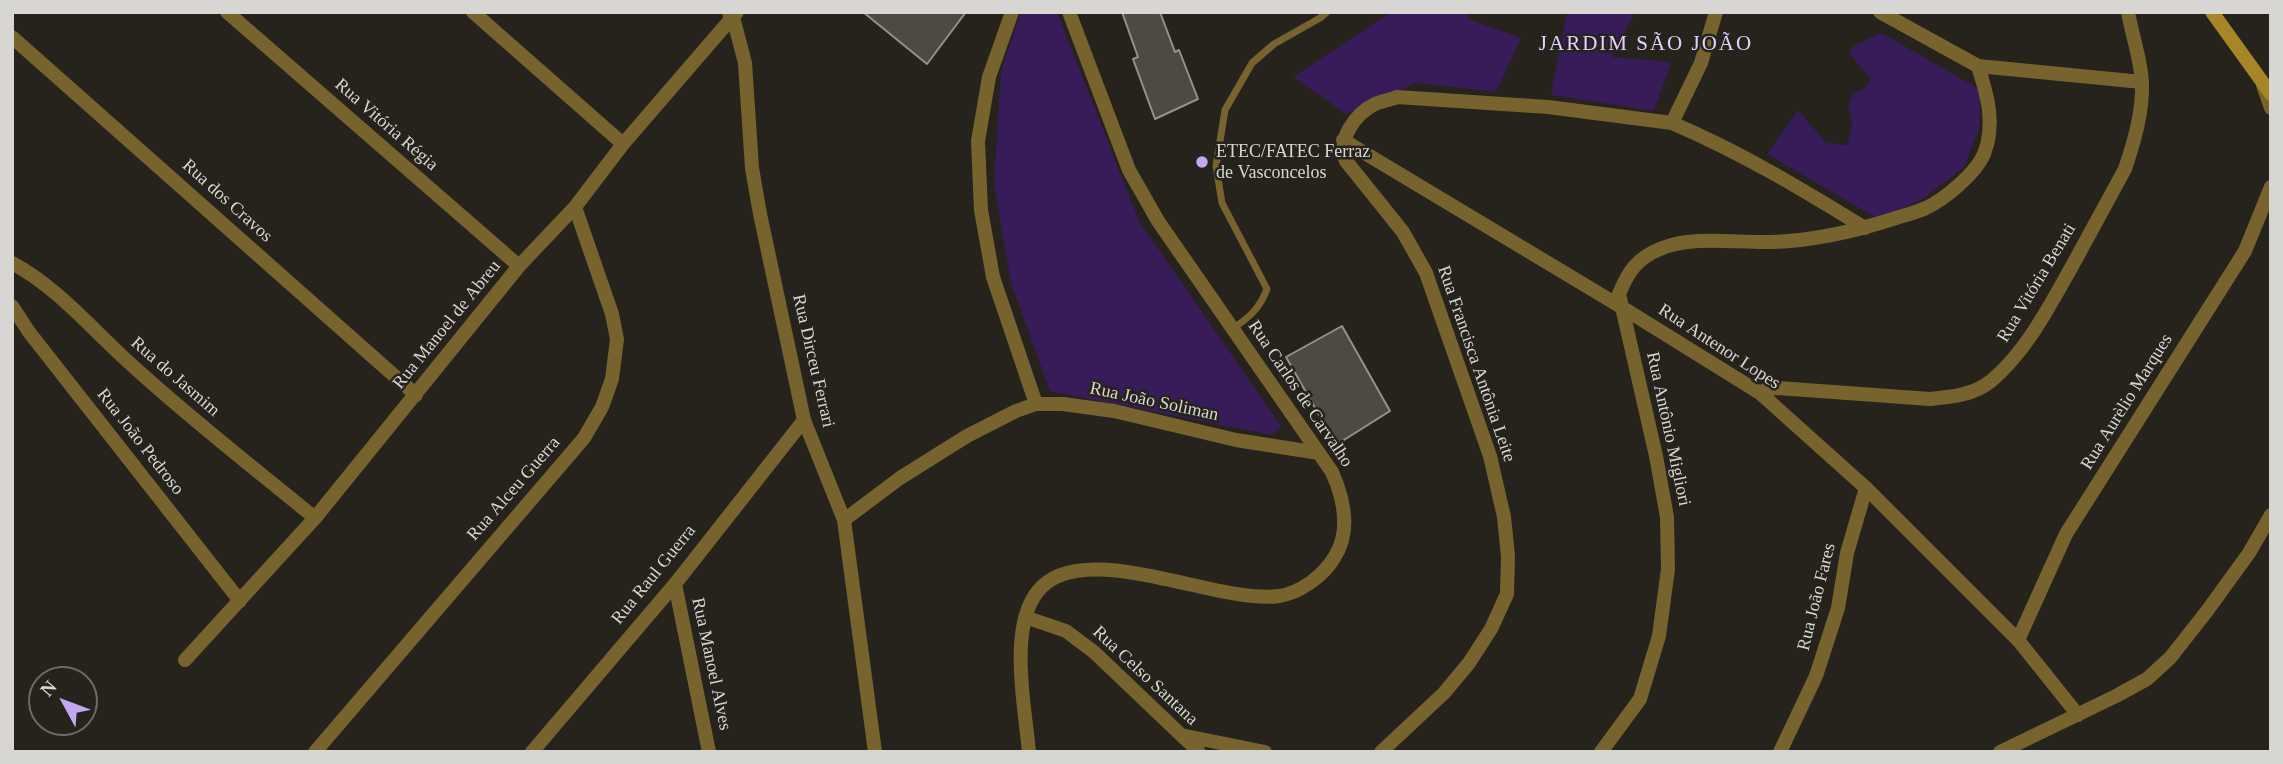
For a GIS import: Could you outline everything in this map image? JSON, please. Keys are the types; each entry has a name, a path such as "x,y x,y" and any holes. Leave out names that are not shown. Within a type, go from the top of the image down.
{"main road":[{"path":"2212,12 2267,89"}],"street":[{"name":"Rua Vitória Régia","path":"227,12 519,266"},
{"path":"473,12 623,144"},
{"path":"1012,12 989,78 978,141 981,210 993,277 1036,404"},
{"name":"Rua Carlos de Carvalho","path":"1025,618 1037,591 1055,576 1076,569 1117,571 1257,598 1281,596 1301,588 1328,568 1340,549 1344,526 1342,495 1332,472 1158,221 1129,170 1069,12"},
{"path":"1672,123 1700,63 1716,12"},
{"path":"1880,12 1978,66 2142,82"},
{"name":"Rua Vitória Benati","path":"1760,393 1778,388 1930,399 1972,392 1990,382 2018,353 2051,304 2125,169 2137,129 2142,82 2128,12"},
{"name":"Rua Manoel de Abreu","path":"185,660 315,518 519,266 575,207 623,144 733,14"},
{"name":"Rua Dirceu Ferrari","path":"733,14 745,63 754,180 803,420 844,520 875,752"},
{"name":"Rua dos Cravos","path":"12,37 416,395"},
{"name":"Rua Antônio Migliori","path":"1601,752 1640,699 1659,636 1668,569 1667,517 1619,294 1628,273 1640,259 1662,247 1710,240 1771,242 1813,238 1865,228 1926,208 1962,183 1984,155 1990,104 1978,66"},
{"path":"2267,89 2271,108"},
{"path":"1343,140 1356,120 1374,105 1397,97 1548,107 1672,123 1769,169 1865,228"},
{"name":"Rua Antenor Lopes","path":"1343,140 1760,393 1866,488 2018,640 2078,715"},
{"name":"Rua Francisca Antônia Leite","path":"1343,140 1342,151 1346,160 1403,232 1426,274 1490,456 1504,517 1508,556 1507,594 1491,629 1469,663 1444,693 1381,752"},
{"name":"Rua Aurèlio Marques","path":"2018,640 2066,534 2245,251 2271,187"},
{"name":"Rua Alceu Guerra","path":"315,752 584,438 602,407 612,379 616,330 575,207"},
{"name":"Rua do Jasmim","path":"12,263 29,272 69,305 182,410 315,518"},
{"name":"Rua João Pedroso","path":"12,306 29,332 240,601"},
{"name":"Rua João Soliman","path":"844,520 900,478 967,436 1036,404 1063,404 1114,411 1236,440 1319,453"},
{"name":"Rua Raul Guerra","path":"531,752 675,584 803,420"},
{"name":"Rua João Fares","path":"1780,752 1816,676 1838,608 1847,553 1866,488"},
{"path":"2000,752 2147,678 2170,658 2249,554 2271,514"},
{"name":"Rua Manoel Alves","path":"675,584 709,752"},
{"path":"1025,618 1019,650 1029,752"},
{"name":"Rua Celso Santana","path":"1025,618 1066,631 1094,652 1199,752"},
{"path":"1181,735 1265,752"}],"lane":[{"path":"1232,329 1249,318 1261,304 1267,289 1222,203 1216,166 1225,110 1252,63 1274,44 1327,12"}],"shaded area":[{"path":"1021,12 1057,12 1139,221 1281,426 1272,435 1050,391 1011,283 994,183 1001,72"},
{"path":"1391,12 1469,12 1468,19 1521,38 1496,92 1416,83 1346,114 1293,77"},
{"path":"1567,12 1635,12 1612,57 1671,62 1654,111 1551,95"},
{"path":"1882,33 1977,88 1980,97 1979,128 1964,167 1921,200 1877,218 1767,154 1798,110 1826,143 1848,145 1852,121 1848,106 1852,95 1867,86 1870,78 1849,53 1855,45"}],"building":[{"path":"863,12 966,12 927,64"},
{"path":"1122,12 1160,12 1175,52 1179,50 1198,99 1155,119 1133,59 1138,57"},
{"path":"1342,326 1390,411 1336,445 1286,357"}],"place":[{"name":"ETEC/FATEC Ferraz de Vasconcelos","path":"1202,162"}],"district":[{"name":"JARDIM SÃO JOÃO","path":"1646,44"}]}
